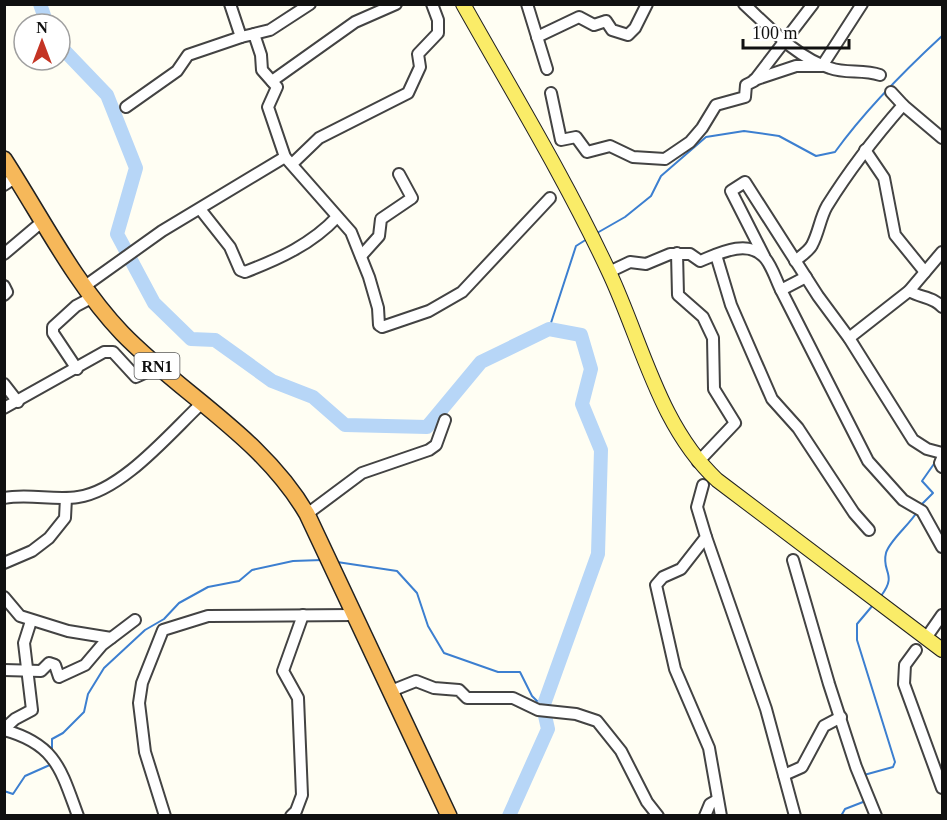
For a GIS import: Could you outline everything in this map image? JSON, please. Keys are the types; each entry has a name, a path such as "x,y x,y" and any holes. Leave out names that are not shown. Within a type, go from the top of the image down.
{"highway":[{"name":"RN1","path":"4,159 10,181 43,221 89,291 123,334 158,367 230,426 279,472 307,514 449,816"}],"main road":[{"path":"463,4 586,225 609,272 677,433 698,462 717,480 942,651"}],"street":[{"path":"230,4 241,37"},
{"path":"126,107 177,71 188,55 270,30 310,4"},
{"path":"272,81 355,22 396,4"},
{"path":"77,369 52,329 55,323 71,310 120,259 200,209 289,160 319,138 408,93 419,71 418,54 433,41 438,31 432,4"},
{"path":"527,4 547,69"},
{"path":"537,36 579,17 594,26 606,21 612,30 628,35 635,28 647,4"},
{"path":"744,4 786,41 822,66"},
{"path":"754,81 813,4"},
{"path":"822,66 862,4"},
{"path":"254,34 261,55 262,70 278,92 268,107 289,160 351,232 378,308 378,325 382,327 429,311 462,292 550,198"},
{"path":"551,93 561,140 576,137 587,152 613,147 633,157 655,160 671,156 690,142 716,105 746,97 746,85 754,81 796,66 822,66 840,71 868,71 880,75"},
{"path":"891,92 942,138"},
{"path":"795,261 813,244 825,209 865,150 903,105"},
{"path":"865,150 884,178 895,235 925,272"},
{"path":"361,256 379,236 381,219 412,198 399,174"},
{"path":"942,453 927,449 913,440 849,338 795,261 745,182 731,191 868,461 903,500 918,508 942,547"},
{"path":"200,209 230,247 242,272 288,254 322,232 337,217"},
{"path":"4,254 43,221"},
{"path":"609,272 630,262 646,264 678,253 692,255 698,261 733,249 753,251 764,256"},
{"path":"849,338 909,291 942,252"},
{"path":"678,253 677,293 690,308 703,317 709,328 714,340 714,388 735,423 698,462"},
{"path":"716,255 731,305 772,399 798,428 854,513 869,530"},
{"path":"781,290 806,277"},
{"path":"4,286 7,292 4,295"},
{"path":"909,291 921,298 936,300 942,307"},
{"path":"4,408 18,402 43,384 111,351 136,377 158,367"},
{"path":"4,384 18,402"},
{"path":"4,498 26,495 66,498 90,495 110,485 202,403"},
{"path":"307,514 362,473 429,450 441,435 445,420"},
{"path":"942,458 942,467"},
{"path":"703,485 697,507 754,671 795,816"},
{"path":"4,563 32,551 49,538 65,518 66,498"},
{"path":"706,537 681,569 663,577 656,585 675,669 709,748 721,816"},
{"path":"793,560 827,678 842,717 856,767 876,816"},
{"path":"4,597 17,614 31,621 68,631 111,638"},
{"path":"291,816 296,811 302,795 298,698 283,671 303,615"},
{"path":"165,816 145,752 139,703 142,683 163,630 208,616 354,615"},
{"path":"926,638 942,615"},
{"path":"4,670 41,670 49,663 55,665 56,675 59,677 85,665 111,638 135,620"},
{"path":"31,621 24,643 32,710 15,719 4,730 26,736 52,757 78,816"},
{"path":"916,650 905,665 904,684 942,788"},
{"path":"391,691 416,681 434,688 456,690 469,698 513,698 538,710 576,714 599,722 611,742 621,752 647,802 658,816"},
{"path":"784,775 802,767 824,726 842,717"},
{"path":"705,816 710,804 717,800"}],"waterway":[{"path":"40,4 43,12"},
{"path":"597,233 625,217 651,196 661,176 706,137 744,131 779,136 816,156 835,152 885,91 942,36"},
{"path":"72,59 107,95 136,168 117,234 154,303 191,339 215,340 272,381 313,397 345,425 427,427 481,362 549,329 581,335 591,369 582,404 601,450 598,554 543,707 548,729 509,816"},
{"path":"549,329 576,246 587,239"},
{"path":"919,507 933,493 922,481 936,461"},
{"path":"881,596 889,578 885,559 888,548 917,512"},
{"path":"52,752 52,739 63,733 84,712 88,694 104,668 145,630 164,619 179,603 208,587 239,581 252,570 293,561 322,560"},
{"path":"337,562 397,571 417,593 428,626 444,653 498,672 520,672 532,696 543,707"},
{"path":"864,775 893,767 895,762 857,640 857,624 873,605"},
{"path":"4,791 13,794 25,776 52,764"},
{"path":"841,816 845,809 863,802 864,799"}]}
